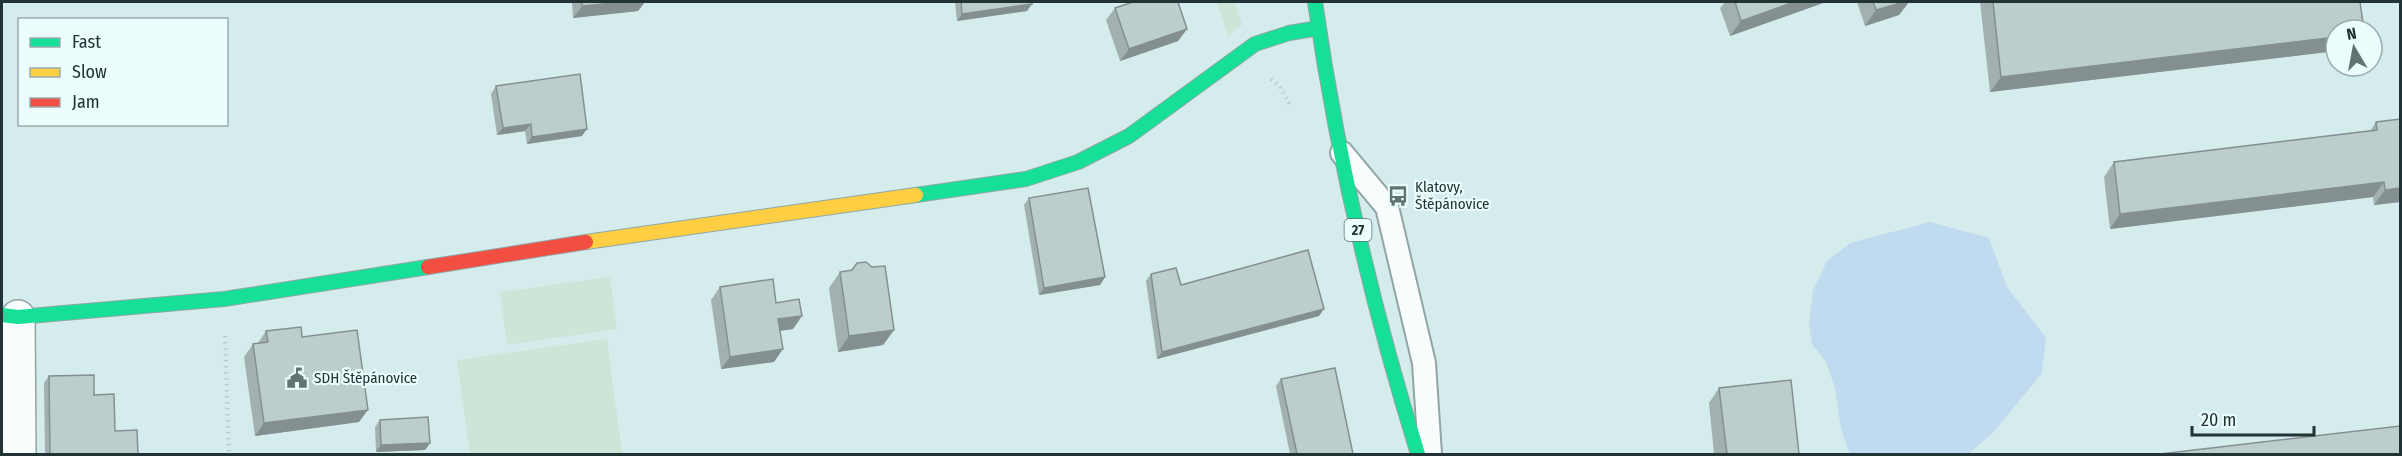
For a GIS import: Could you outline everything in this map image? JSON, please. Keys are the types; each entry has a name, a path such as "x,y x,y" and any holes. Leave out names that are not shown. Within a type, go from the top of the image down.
{"street":[{"name":"27","path":"1315,2 1340,150 1377,308 1418,454"},
{"path":"20,454 10,316 224,299 592,242 1026,179 1078,162 1129,136 1255,44 1289,33 1319,28"}],"lane":[{"path":"1340,150 1387,207 1424,363 1430,454"}],"path":[{"path":"224,299 229,454"}],"green space":[{"path":"1217,2 1235,2 1242,25 1228,36"},
{"path":"610,277 617,329 507,345 500,292"},
{"path":"607,339 622,454 470,454 457,360"}],"water":[{"path":"1930,222 1989,238 2007,287 2046,338 2042,373 1992,434 1968,454 1850,454 1841,429 1835,388 1826,362 1812,344 1809,324 1813,290 1827,261 1850,243"}],"building":[{"path":"582,2 622,2 582,6"},
{"path":"961,2 1032,2 1032,4 962,14"},
{"path":"1133,2 1178,2 1187,29 1129,49 1115,8"},
{"path":"1735,2 1794,2 1741,21"},
{"path":"1873,2 1904,2 1876,10"},
{"path":"1993,2 2360,2 2362,18 2324,18 2324,38 2001,77"},
{"path":"580,74 587,129 532,137 531,124 503,128 496,86"},
{"path":"2400,119 2400,188 2385,190 2384,182 2120,214 2114,162 2377,130 2376,122"},
{"path":"1088,188 1105,277 1044,288 1029,198"},
{"path":"1308,250 1324,309 1162,352 1151,274 1176,268 1181,285"},
{"path":"866,262 872,267 885,266 894,330 849,336 840,272 852,270 857,263"},
{"path":"773,279 776,303 799,299 802,316 778,319 783,349 730,357 720,287"},
{"path":"301,327 302,337 357,330 368,410 264,423 253,344 268,342 266,331"},
{"path":"1335,368 1353,454 1297,454 1281,379"},
{"path":"94,375 94,395 114,394 115,431 137,430 138,454 50,454 49,376"},
{"path":"1791,380 1799,454 1727,454 1719,388"},
{"path":"428,417 430,443 381,445 380,420"},
{"path":"2400,426 2400,454 2160,454"}],"traffic: fast":[{"path":"1315,2 1334,117 1357,230 1418,454"},
{"path":"916,195 1026,179 1078,162 1129,136 1255,44 1289,33 1319,28"},
{"path":"2,315 18,317 224,299 428,267"}],"traffic: slow":[{"path":"586,242 916,195"}],"traffic: jam":[{"path":"428,267 586,242"}],"place":[{"name":"Klatovy, Štěpánovice","path":"1398,196"},
{"name":"SDH Štěpánovice","path":"297,378"}]}
